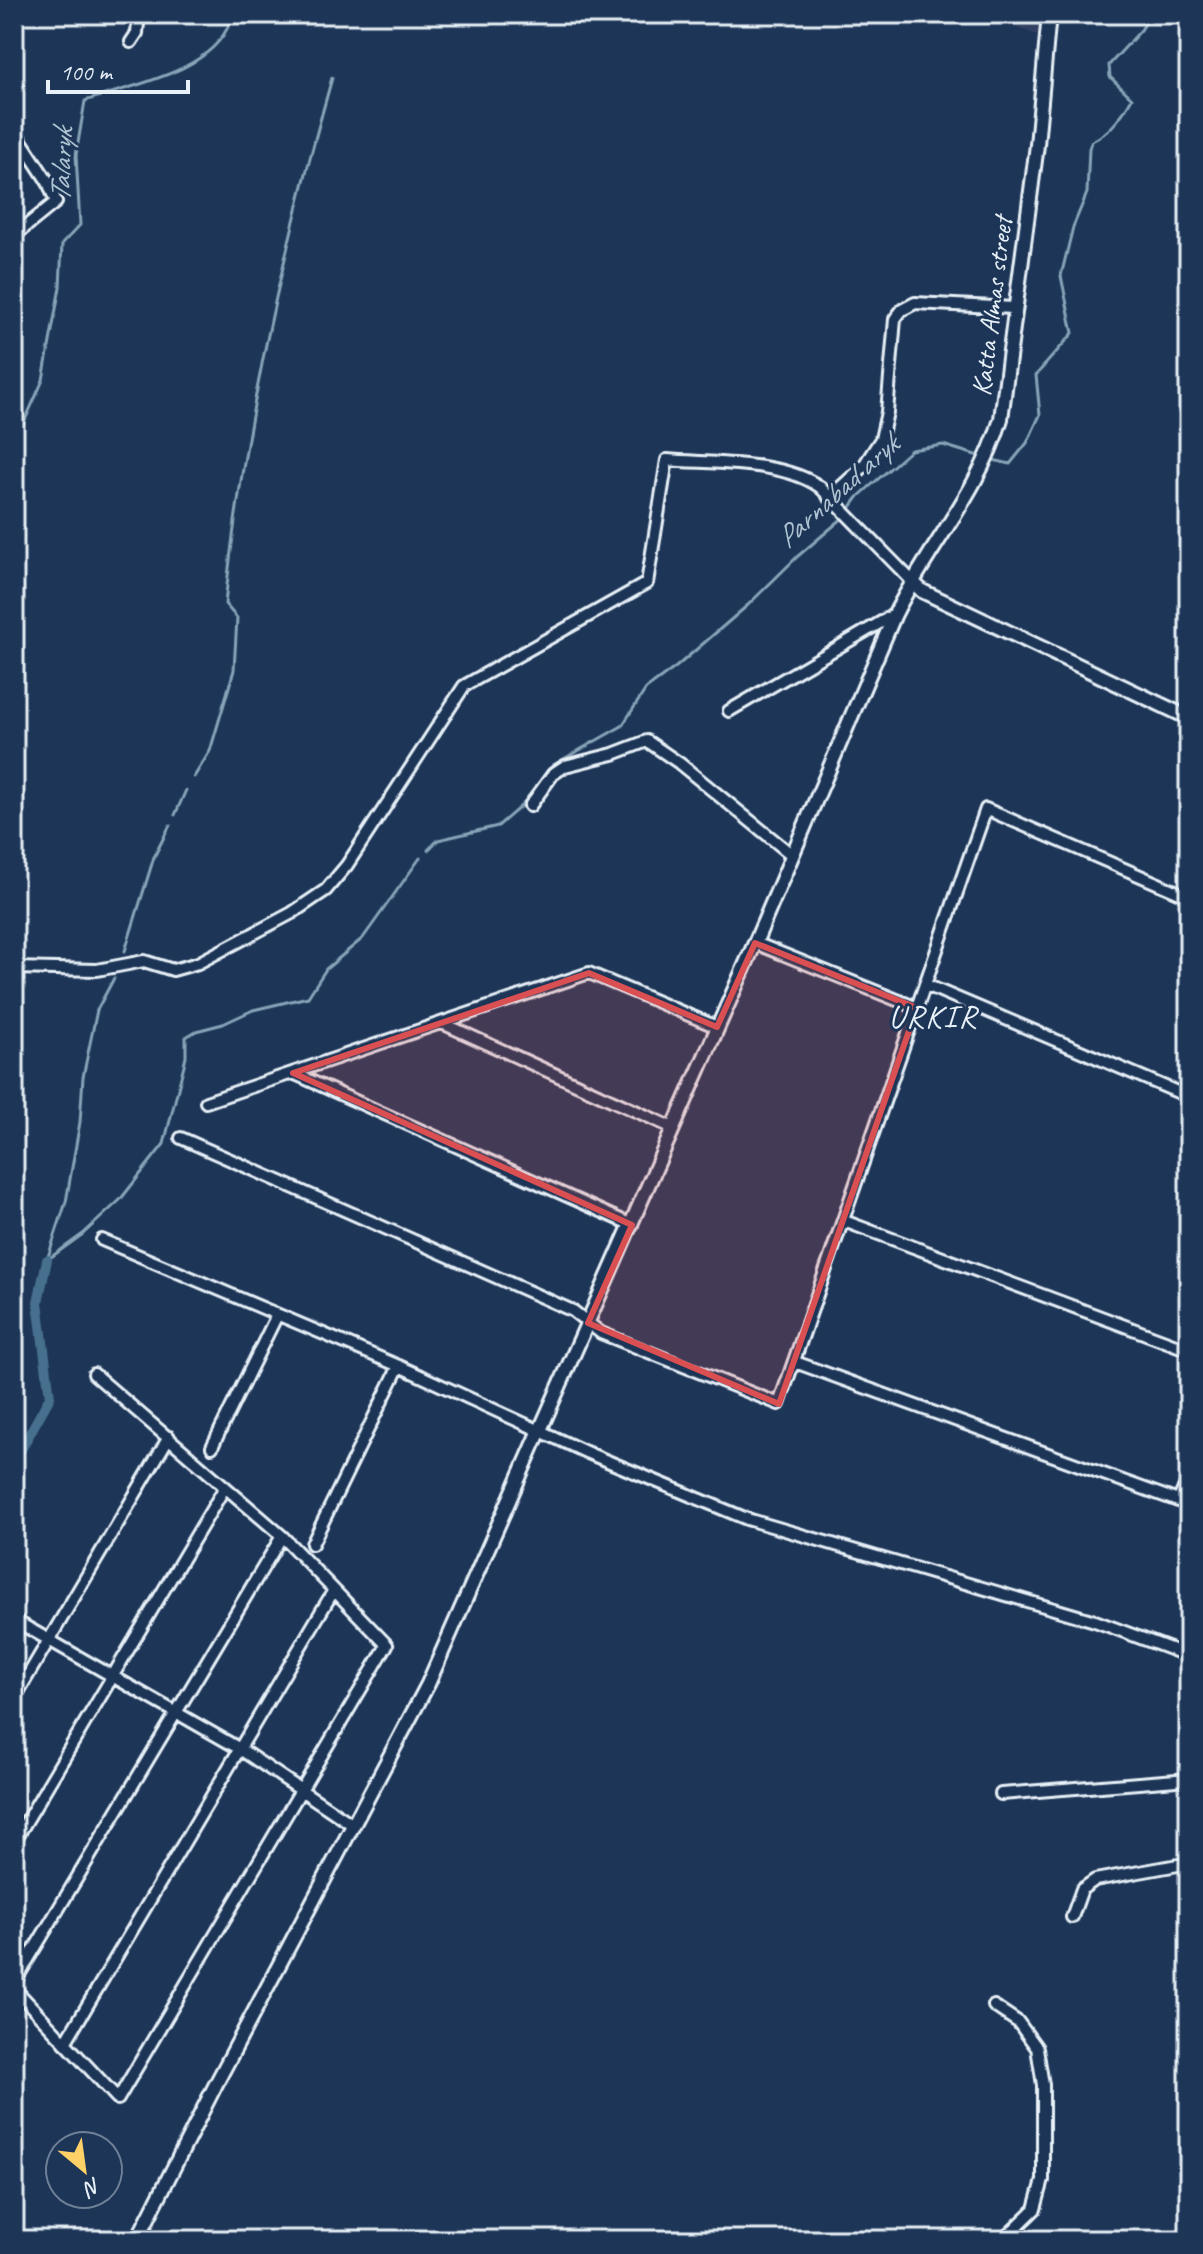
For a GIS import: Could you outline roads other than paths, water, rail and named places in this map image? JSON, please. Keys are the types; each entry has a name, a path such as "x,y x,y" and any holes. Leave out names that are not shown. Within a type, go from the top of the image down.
{"street":[{"path":"131,42 137,33 139,14"},
{"name":"Katta Almas street","path":"137,2240 428,1684 632,1225 895,614 912,581 982,471 992,448 1001,419 1037,145 1049,14"},
{"path":"14,130 48,182 56,202 14,236"},
{"path":"829,498 863,467 881,439 887,412 895,319 900,313 919,303 1014,308"},
{"path":"14,968 97,970 144,961 173,970 198,963 292,913 326,890 355,852 464,686 647,583 667,460 756,467 791,473 813,482 922,591 1189,718"},
{"path":"729,711 895,614"},
{"path":"530,806 553,774 565,766 613,754 647,741 679,763 792,855"},
{"path":"181,1138 573,1311 601,1333 779,1404 986,809 1189,897"},
{"path":"755,943 917,1008"},
{"path":"206,1102 589,973 717,1027"},
{"path":"926,985 1186,1095 1189,1083"},
{"path":"442,1023 673,1128"},
{"path":"293,1073 632,1225"},
{"path":"844,1221 1189,1350"},
{"path":"102,1240 747,1519 1095,1621 1189,1656"},
{"path":"212,1447 277,1315"},
{"path":"795,1362 1184,1502 1189,1477"},
{"path":"312,1544 399,1366"},
{"path":"94,1374 282,1536 387,1645 118,2099 14,1986 282,1536"},
{"path":"14,1699 169,1437"},
{"path":"14,1842 225,1487"},
{"path":"65,2043 334,1590"},
{"path":"14,1620 240,1749 353,1825"},
{"path":"1001,1794 1189,1779"},
{"path":"1072,1917 1082,1889 1095,1880 1189,1865"},
{"path":"994,2006 1018,2022 1037,2048 1043,2085 1043,2180 1035,2209 1003,2240"}],"waterway":[{"name":"Talaryk","path":"14,445 43,380 60,287 62,244 80,225 76,155 85,101 189,65 221,39 230,22 225,14"},
{"name":"Parnabad aryk","path":"989,459 1010,464 1027,443 1040,415 1036,375 1073,333 1061,276 1073,227 1087,193 1089,148 1092,141 1115,123 1132,98 1110,77 1109,65 1141,30 1151,14"},
{"path":"194,777 210,751 234,670 237,618 225,604 242,471 281,273 332,78"},
{"name":"Parnabad aryk","path":"848,511 859,496 911,450 943,445 982,457"},
{"name":"Parnabad aryk","path":"428,850 438,840 498,826 521,806 553,765 622,726 646,689 748,605 844,517"},
{"path":"175,815 186,790"},
{"path":"125,951 154,857 170,825"},
{"name":"Parnabad aryk","path":"47,1260 83,1234 120,1200 164,1144 186,1057 186,1037 253,1010 308,997 326,969 363,938 420,858"},
{"path":"47,1260 66,1202 80,1122 83,1077 97,1010 114,978"},
{"name":"Parnabad aryk","path":"14,1462 50,1397 38,1302 47,1260"}],"district":[{"name":"URKIR","path":"933,1016"}]}
